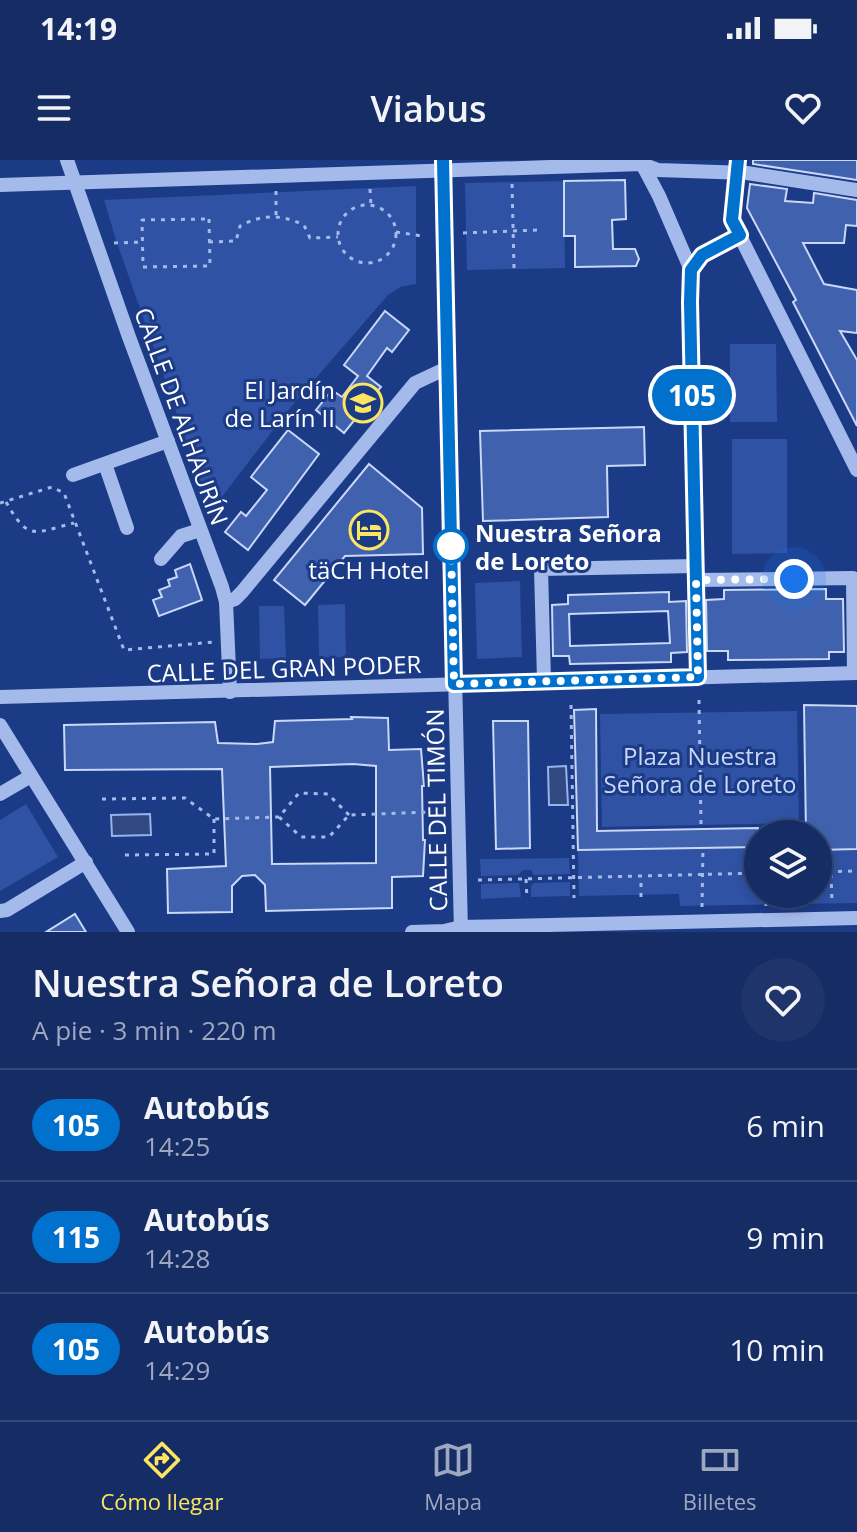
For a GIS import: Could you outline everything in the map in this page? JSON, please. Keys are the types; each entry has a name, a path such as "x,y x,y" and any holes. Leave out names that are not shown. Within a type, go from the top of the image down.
{"street":[{"name":"CALLE DE ALHAURÍN","path":"67,160 226,602 230,692"},
{"path":"0,185 443,165 641,162 658,170 738,166 857,190"},
{"path":"641,162 691,270 698,677"},
{"name":"CALLE DEL TIMÓN","path":"443,165 461,930"},
{"path":"738,166 732,220 857,470"},
{"path":"691,270 702,255 740,235"},
{"path":"226,602 242,592 415,383 447,368"},
{"path":"73,475 168,441"},
{"path":"105,464 127,528"},
{"path":"161,559 181,536 200,530"},
{"path":"544,680 541,569 853,578 856,673"},
{"name":"CALLE DEL GRAN PODER","path":"0,697 856,673"},
{"path":"0,725 128,932"},
{"path":"0,794 31,776"},
{"path":"0,911 7,910 86,862"},
{"path":"412,932 702,920 857,918"}],"path":[{"path":"512,180 514,268"},
{"path":"370,186 371,205"},
{"path":"275,190 276,215"},
{"path":"371,205 391,217 396,232 388,255 374,262 353,260 345,254 338,237 340,223 349,211 371,205"},
{"path":"209,242 236,241 240,226 261,217 276,215 304,225 310,238 338,237"},
{"path":"209,219 210,266 143,267 142,242 142,220 209,219"},
{"path":"463,233 537,230"},
{"path":"396,232 422,236"},
{"path":"109,243 142,242"},
{"path":"74,523 37,532 27,530 18,524 3,502 52,487 64,493 124,650 214,642"},
{"path":"699,700 701,825"},
{"path":"571,705 574,898"},
{"path":"279,817 299,793 328,794 349,815"},
{"path":"102,799 185,798 214,819 279,817 301,837 329,837 349,815 431,812"},
{"path":"125,855 214,854 214,819"},
{"path":"702,920 703,848"},
{"path":"832,872 855,871"},
{"path":"478,880 744,873"},
{"path":"641,875 641,897"},
{"path":"526,878 527,899"}],"green space":[{"path":"564,181 565,268 467,270 465,183"},
{"path":"416,186 416,284 400,287 388,295 290,408 211,511 104,200"},
{"path":"730,344 776,344 777,422 730,422"},
{"path":"732,439 787,439 787,553 732,554"},
{"path":"520,581 522,657 477,659 475,583"},
{"path":"345,604 346,657 319,657 318,605"},
{"path":"259,606 284,606 286,658 260,659"},
{"name":"Plaza Nuestra Señora de Loreto","path":"797,711 799,820 602,827 600,714"},
{"path":"26,804 58,857 0,891 0,820"},
{"path":"744,847 744,905 680,906 679,894 579,896 578,850"},
{"path":"857,849 857,903 832,903 832,850"},
{"path":"569,858 570,874 534,875 531,870 523,870 518,875 481,876 480,859"},
{"path":"570,882 570,896 531,897 534,883"},
{"path":"519,883 521,897 481,899 481,884"}],"shaded area":[{"path":"566,766 568,805 549,805 548,767"},
{"path":"150,814 151,835 112,836 111,815"}],"building":[{"path":"753,160 857,160 857,180 753,164"},
{"path":"625,180 626,219 612,220 613,249 635,249 639,259 636,266 575,267 575,236 564,236 564,181"},
{"path":"750,184 787,189 785,201 813,203 814,193 857,200 857,226 846,225 844,243 803,243 824,284 857,290 857,333 840,331 857,360 857,426 747,208"},
{"path":"385,311 409,330 392,352 387,348 367,376 381,387 344,433 316,410 332,390 342,397 358,376 344,365"},
{"path":"644,427 645,465 607,466 608,517 483,521 480,431"},
{"path":"288,430 319,454 248,550 225,532 241,512 246,516 267,490 251,477"},
{"name":"täCH Hotel","path":"369,464 422,508 423,554 345,556 305,605 274,580"},
{"path":"190,564 202,600 159,616 153,600 162,597 159,590 170,586 168,580 177,577 175,570"},
{"path":"826,589 826,599 843,599 844,652 829,652 829,659 728,660 728,651 707,651 706,600 724,599 724,590"},
{"path":"669,592 669,602 686,601 687,652 671,653 671,662 570,664 569,656 553,656 552,605 568,604 568,595","holes":["668,611 670,643 570,646 569,614"]},
{"path":"804,705 857,706 857,849 832,850 832,820 806,820"},
{"path":"596,709 597,831 744,828 744,847 578,850 574,710"},
{"path":"388,718 389,750 421,749 425,840 423,876 392,877 392,908 266,911 265,885 255,875 242,876 232,886 232,912 168,913 167,869 226,866 222,769 65,770 64,725 215,722 218,743 257,744 273,742 275,721","holes":["376,766 376,863 272,864 270,767"]},
{"path":"493,721 528,721 530,848 496,849"},
{"path":"75,914 86,932 46,932"}],"bus line":[{"name":"105","path":"443,160 454,684 698,677 691,270 702,255 740,235 732,220 738,160"}],"place":[{"name":"El Jardín de Larín II","path":"363,403"},
{"name":"täCH Hotel","path":"369,530"},
{"name":"Nuestra Señora de Loreto","path":"451,546"}],"route":[{"path":"451,546 454,684 698,677 696,580 794,579"}]}
